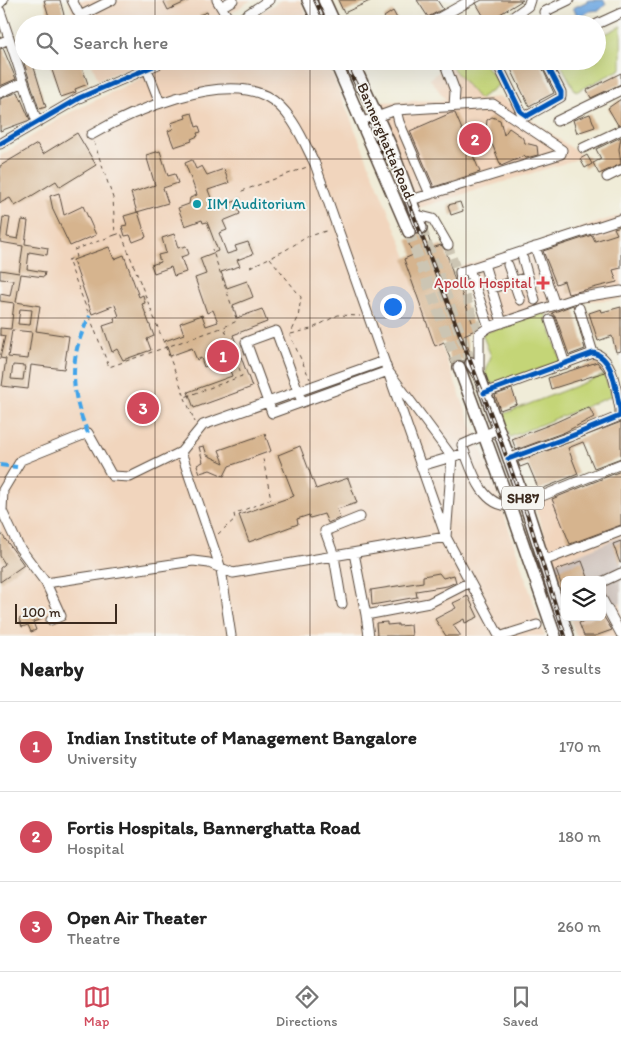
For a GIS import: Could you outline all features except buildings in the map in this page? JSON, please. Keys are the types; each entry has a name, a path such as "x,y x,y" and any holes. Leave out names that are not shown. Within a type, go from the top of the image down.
{"main road":[{"path":"308,0 314,15"},
{"path":"324,0 331,15"},
{"name":"Bannerghatta Road","path":"340,70 409,232"},
{"name":"Bannerghatta Road","path":"358,70 378,115 421,228"},
{"name":"SH87","path":"471,363 479,374 484,393 525,503 568,636"},
{"name":"SH87","path":"459,367 556,636"}],"street":[{"path":"0,3 3,0"},
{"path":"72,0 80,15"},
{"path":"82,15 112,0"},
{"path":"226,15 219,3 233,0"},
{"path":"246,15 269,0"},
{"path":"444,15 471,0"},
{"path":"516,15 528,6 530,0"},
{"path":"546,15 544,12 569,0"},
{"path":"0,11 9,39 15,50"},
{"path":"606,20 621,12"},
{"path":"0,43 9,39"},
{"path":"22,70 24,82 37,122"},
{"path":"0,144 79,98 145,70"},
{"path":"147,70 160,104"},
{"path":"447,70 456,91 454,106"},
{"path":"500,70 521,112 526,116 561,97 561,92 550,70"},
{"path":"0,93 24,82"},
{"path":"91,135 114,122 160,104 217,89 237,89 266,96 291,119 315,164 446,538 501,636 537,625"},
{"path":"557,121 621,90"},
{"path":"363,122 396,110 495,105 560,147 561,154 411,200"},
{"path":"396,110 399,122 430,194"},
{"path":"584,148 621,130"},
{"path":"607,177 621,170"},
{"path":"417,215 433,219 448,245"},
{"path":"460,280 460,272 621,219"},
{"path":"536,247 555,305"},
{"path":"523,259 535,300"},
{"path":"484,264 502,323"},
{"path":"508,265 520,300"},
{"path":"469,269 489,328"},
{"path":"492,288 528,277"},
{"path":"479,374 480,334 489,328 576,298 621,291"},
{"path":"579,308 593,353"},
{"path":"550,320 565,364"},
{"path":"302,402 276,331 246,342 272,413 388,371"},
{"path":"484,393 593,353 604,358 609,366 620,409 620,416 570,437 508,459"},
{"path":"51,620 61,616 46,583 19,547 2,511 3,490 21,460 88,433 112,476 130,477 181,452 203,425 384,361"},
{"path":"388,371 452,457 446,538"},
{"path":"498,429 462,445 479,488 502,506 510,506"},
{"path":"181,452 221,569 232,636"},
{"path":"421,466 465,453"},
{"path":"525,503 621,464"},
{"path":"342,604 334,556 325,531 360,517"},
{"path":"543,561 621,531"},
{"path":"46,583 193,561 209,563 233,573 446,538"},
{"path":"354,553 369,636"},
{"path":"606,580 621,573"},
{"path":"366,615 429,603 470,582"},
{"path":"606,606 621,634"}],"path":[{"path":"91,135 114,198 115,235"},
{"path":"242,191 315,164"},
{"path":"250,267 270,258 307,236 336,227"},
{"path":"198,430 185,397 166,348 121,233 74,250 76,257 68,260 109,368 166,348 237,321 212,249"},
{"path":"270,258 302,297 298,318 290,335 313,386"},
{"path":"290,335 311,329 338,315 368,316"},
{"path":"185,397 242,376 224,326"},
{"path":"210,540 235,519 234,514 272,499 263,459"}],"shaded area":[{"path":"68,0 251,0 228,15 73,15"},
{"path":"281,0 300,0 307,15 257,15"},
{"path":"94,70 122,70 98,80"},
{"path":"157,70 331,70 401,242 489,470 545,636 0,636 0,156 67,114"},
{"path":"440,70 454,70 479,99 500,97 584,157 415,209 375,102 446,100 430,79"},
{"name":"Apollo Hospital","path":"621,215 621,299 570,302 482,334 459,267"},
{"path":"621,472 621,537 554,564 534,504"},
{"path":"621,537 621,603 606,609 606,576 561,576 561,587 554,564"},
{"path":"621,603 621,636 576,636 571,621 606,621 606,609"}],"green space":[{"path":"621,26 621,69 576,92 564,70 606,70 606,34"},
{"path":"454,70 489,70 500,84 479,99"},
{"path":"545,311 561,362 490,385 485,374 491,356 482,334"},
{"path":"604,375 612,396 510,437 501,415"}],"water":[{"path":"590,0 604,0 606,4 600,10 590,11 584,15 577,15 573,8"}],"tunnel":[{"path":"421,228 471,363"},
{"path":"409,232 459,367"},
{"path":"448,245 479,334"}],"railway":[{"path":"315,0 322,15"},
{"path":"349,70 385,141 495,425 528,517 565,636"},
{"path":"369,124 385,158"}],"marked path":[{"path":"88,433 78,403 74,374 78,345 90,316"},
{"path":"0,465 17,467"}],"cycle path":[{"path":"0,144 79,98 144,70"},
{"path":"500,70 521,112 527,116 561,97 561,92 550,70"},
{"path":"484,393 593,353 606,361 613,376 620,416 508,459"}],"place":[{"name":"Fortis Hospitals, Bannerghatta Road","path":"475,139"},
{"name":"IIM Auditorium","path":"197,204"},
{"name":"Apollo Hospital","path":"543,283"},
{"name":"Indian Institute of Management Bangalore","path":"223,356"},
{"name":"Open Air Theater","path":"143,408"}]}
